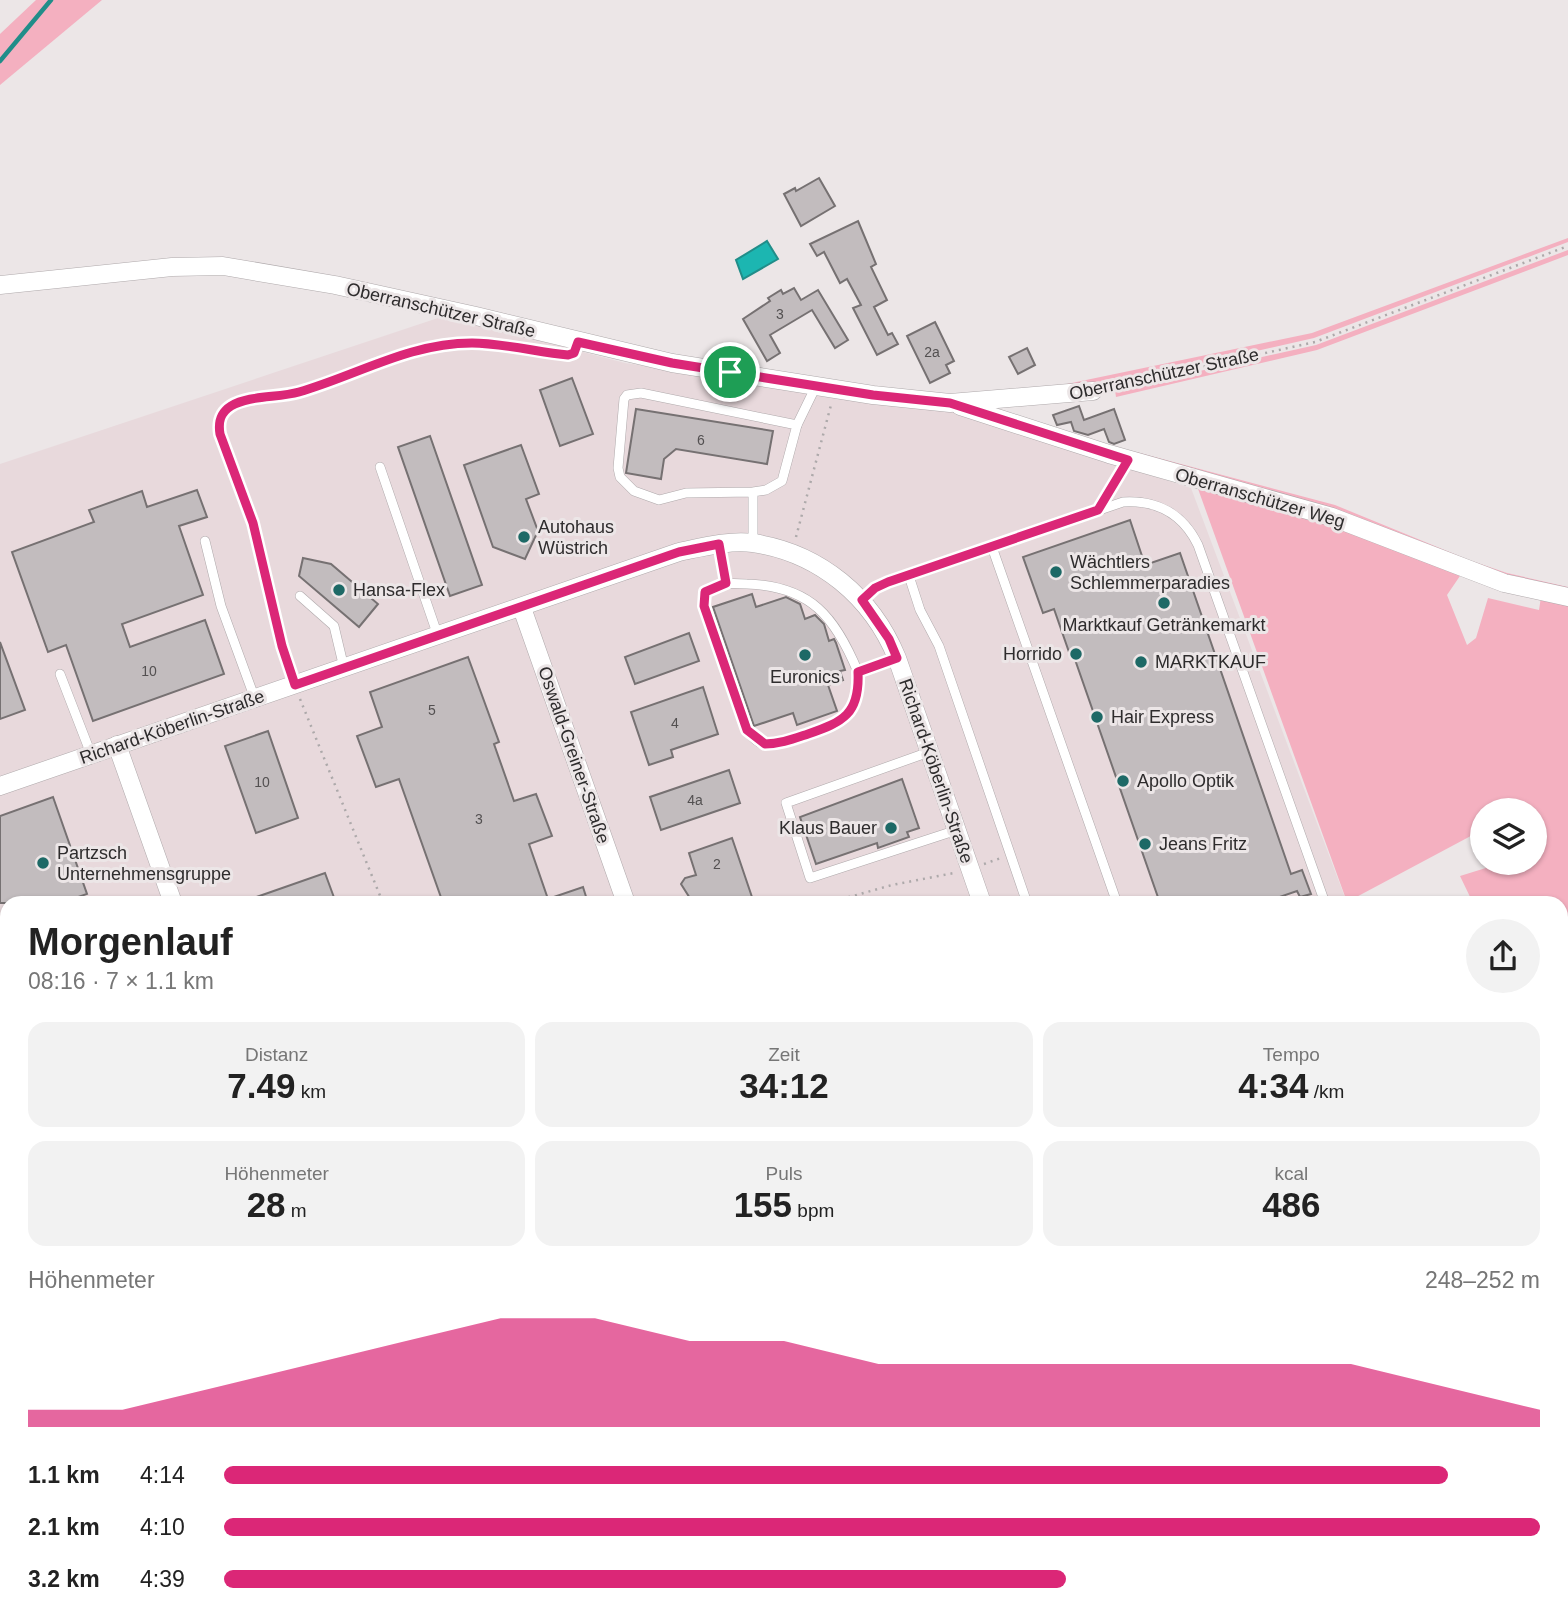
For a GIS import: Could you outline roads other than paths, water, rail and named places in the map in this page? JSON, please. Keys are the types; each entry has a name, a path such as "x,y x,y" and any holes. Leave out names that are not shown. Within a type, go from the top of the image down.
{"street":[{"name":"Oberranschützer Straße","path":"0,285 172,267 223,266 463,313 672,363 826,387 950,403 1093,391"},
{"name":"Oberranschützer Weg","path":"950,403 1128,460 1332,517 1504,583 1568,597"},
{"name":"Richard-Köberlin-Straße","path":"0,786 679,552 719,544 752,543 792,554 829,572 862,600 889,639 980,896"},
{"name":"Oswald-Greiner-Straße","path":"522,608 624,896"},
{"path":"117,745 171,896"}],"lane":[{"path":"797,425 641,393 627,395 624,399 618,468 620,477 635,491 659,500 686,493 766,490 782,481 790,460 797,425 826,387"},
{"path":"380,467 438,636"},
{"path":"752,543 753,492"},
{"path":"862,600 875,588 1123,502 1150,503 1171,512 1189,526 1206,565 1323,896"},
{"path":"205,541 221,606 255,699"},
{"path":"719,544 726,583"},
{"path":"992,547 1115,896"},
{"path":"909,576 920,610 939,646 1025,896"},
{"path":"726,583 788,589 818,606 842,636 858,672 855,703 843,720 783,743 757,741 747,730 704,606 705,592 726,583"},
{"path":"300,596 334,626 344,668"},
{"path":"858,672 897,658"},
{"path":"60,674 91,754"},
{"path":"929,752 786,803 810,878 957,830"}],"water":[{"path":"767,241 778,259 743,279 736,260"}],"waterway":[{"path":"0,61 51,0"}],"place":[{"name":"Autohaus Wüstrich","path":"524,537"},
{"name":"Wächtlers Schlemmerparadies","path":"1056,572"},
{"name":"Hansa-Flex","path":"339,590"},
{"name":"Marktkauf Getränkemarkt","path":"1164,603"},
{"name":"Horrido","path":"1076,654"},
{"name":"Euronics","path":"805,655"},
{"name":"MARKTKAUF","path":"1141,662"},
{"name":"Hair Express","path":"1097,717"},
{"name":"Apollo Optik","path":"1123,781"},
{"name":"Klaus Bauer","path":"891,828"},
{"name":"Jeans Fritz","path":"1145,844"},
{"name":"Partzsch Unternehmensgruppe","path":"43,863"}]}
